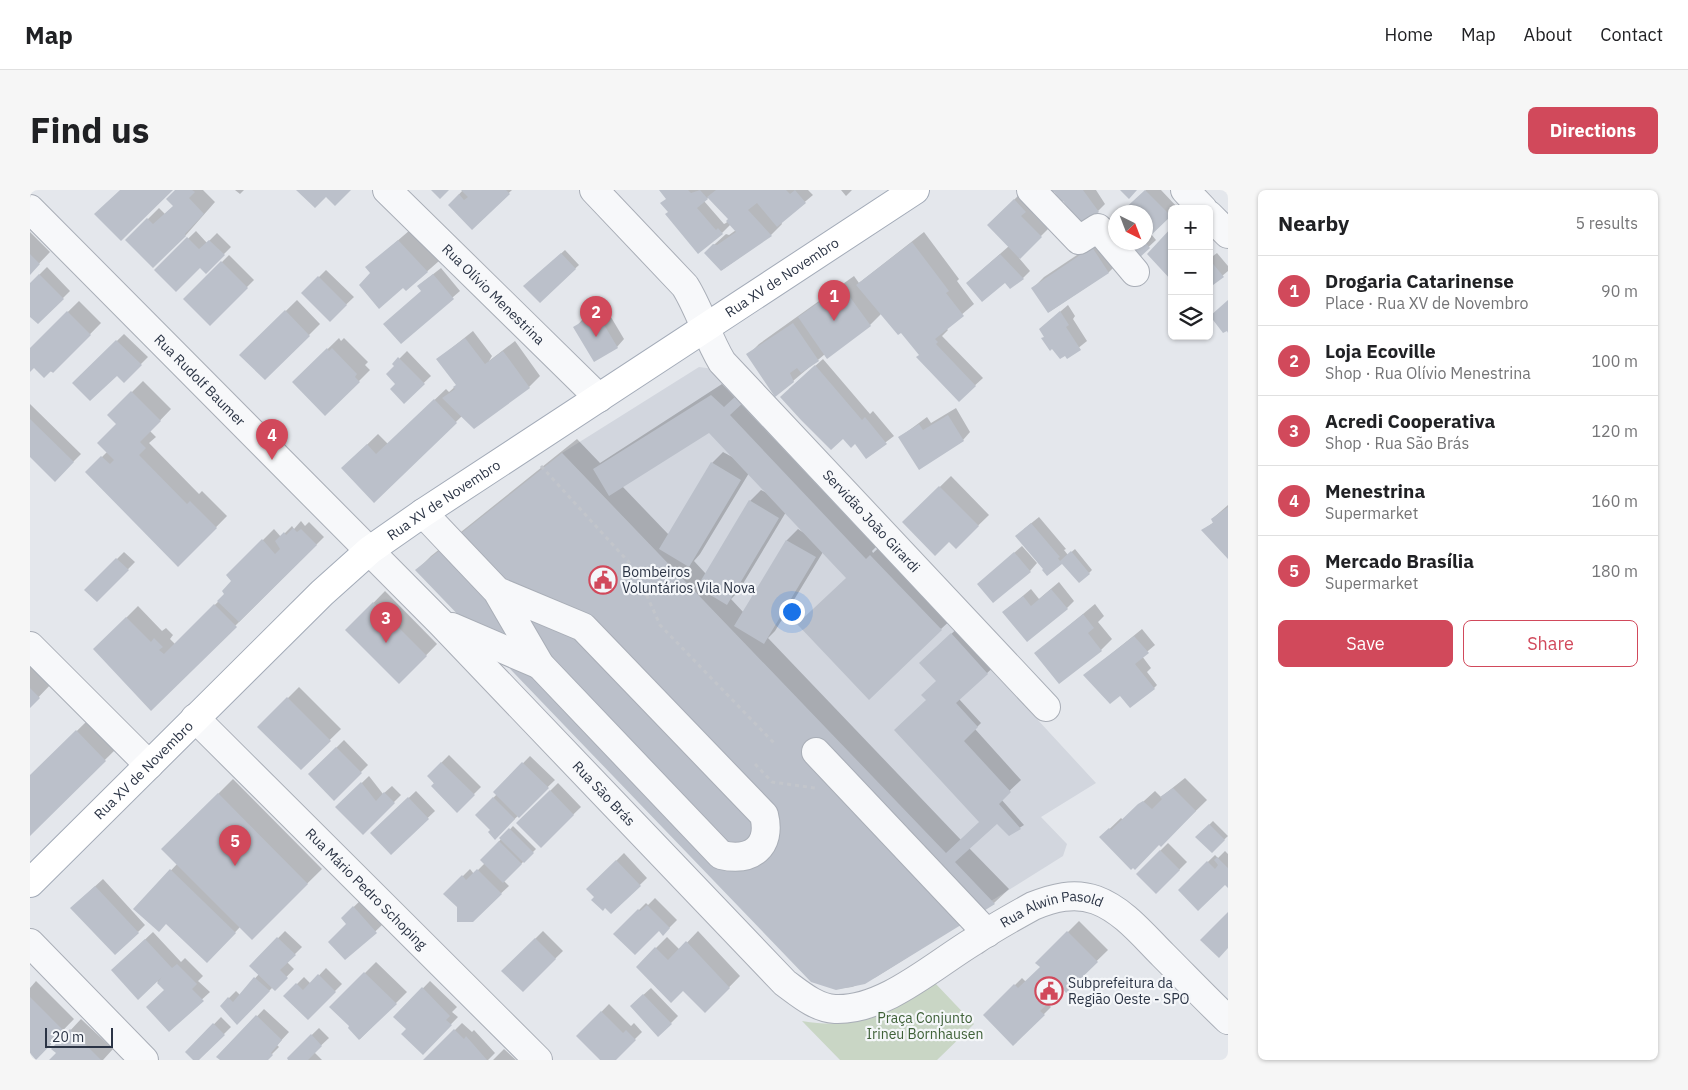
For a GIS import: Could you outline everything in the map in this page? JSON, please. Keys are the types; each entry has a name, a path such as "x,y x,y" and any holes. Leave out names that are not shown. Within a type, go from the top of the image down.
{"main road":[{"name":"Rua XV de Novembro","path":"30,883 322,593 370,550 423,513 915,190"}],"street":[{"name":"Rua Olívio Menestrina","path":"387,190 599,398"},
{"name":"Servidão João Girardi","path":"594,190 685,286 696,304 705,328 722,362 1046,707"},
{"path":"1031,190 1079,240 1098,228 1135,272"},
{"path":"1185,190 1199,205"},
{"name":"Rua Rudolf Baumer","path":"30,209 370,550"},
{"path":"1213,219 1228,234"},
{"path":"423,513 497,591 540,664 721,855 733,858 745,857 758,849 765,838 767,827 764,815 583,627 497,591"},
{"name":"Rua São Brás","path":"370,550 785,983 819,1006 834,1009 853,1008"},
{"path":"441,623 540,664"},
{"path":"30,646 149,765"},
{"name":"Rua Mário Pedro Schoping","path":"195,718 538,1060"},
{"path":"816,752 987,933"},
{"name":"Rua Alwin Pasold","path":"853,1008 870,1004 888,995 1033,906 1051,898 1072,896 1095,900 1116,910 1228,1020"},
{"path":"30,943 144,1060"}],"path":[{"path":"524,447 635,569 660,624 775,744"}],"shaded area":[{"path":"699,367 714,369 1096,783 1041,817 1067,844 1063,856 991,901 562,453"}],"green space":[{"name":"Praça Conjunto Irineu Bornhausen","path":"934,982 974,1024 937,1060 840,1060 802,1021 841,1023 857,1021 886,1010"}],"building":[{"path":"120,190 173,190 121,241 94,214"},
{"path":"175,190 192,190 195,192 189,198 204,214 185,234 186,236 153,268 125,240 147,218 153,224 173,206 166,199"},
{"path":"296,190 351,190 335,206 326,197 315,208"},
{"path":"431,190 449,190 440,199"},
{"path":"461,190 506,190 510,194 472,230 448,205 459,194 464,200 468,197"},
{"path":"659,190 688,190 691,193 700,190 708,199 697,208 716,230 718,228 723,234 698,254 665,214 668,212 660,203 666,199"},
{"path":"716,190 786,190 790,194 795,190 806,203 777,227 757,203 748,210 772,236 721,271 704,253 713,244 717,245 736,232 726,221 728,219 707,197"},
{"path":"1049,190 1083,190 1099,212 1080,225 1063,201 1054,192 1052,193"},
{"path":"1120,190 1137,190 1129,199"},
{"path":"1145,190 1168,213 1168,219 1153,233 1153,205 1129,205"},
{"path":"1014,199 1026,212 1021,216 1042,237 1020,259 987,225"},
{"path":"1168,231 1168,277 1147,254 1153,250 1153,248"},
{"path":"187,237 199,249 209,240 225,255 206,274 200,268 176,292 154,270"},
{"path":"398,240 428,272 406,291 403,288 379,309 359,285 370,273 365,267"},
{"path":"912,242 949,291 946,293 964,316 935,339 938,342 936,344 976,386 959,402 916,357 919,355 901,333 898,335 856,285"},
{"path":"1092,247 1109,273 1048,313 1031,288"},
{"path":"1132,250 1148,250 1139,258"},
{"path":"561,253 576,269 540,303 523,286"},
{"path":"30,254 40,264 30,275"},
{"path":"1000,254 1024,279 1010,289 1005,283 982,302 966,283"},
{"path":"221,261 248,288 210,326 183,299"},
{"path":"1213,264 1224,277 1213,285"},
{"path":"39,274 64,299 38,324 30,317 30,283"},
{"path":"433,274 454,299 401,344 383,324 421,291 417,286"},
{"path":"318,276 347,305 330,322 301,293"},
{"path":"842,286 871,326 827,359 798,317"},
{"path":"1228,300 1228,333 1227,331 1223,333 1213,320 1213,313"},
{"path":"285,310 310,336 265,380 239,355"},
{"path":"67,311 91,335 53,373 51,371 44,378 34,368 30,372 30,348"},
{"path":"1060,311 1069,325 1066,327 1081,350 1067,359 1065,356 1060,359 1052,349 1050,351 1041,338 1044,337 1039,329"},
{"path":"597,313 618,348 594,362 573,327"},
{"path":"793,323 819,361 801,373 797,368 790,373 794,382 775,397 746,354"},
{"path":"465,338 485,364 503,351 530,388 474,429 442,398 455,389 453,387 456,385 436,359"},
{"path":"116,340 142,365 124,383 117,376 90,401 72,383"},
{"path":"327,348 329,351 332,348 357,374 355,377 360,382 325,416 292,382"},
{"path":"398,357 425,384 404,404 390,389 395,384 386,374 394,366 392,364"},
{"path":"815,365 862,420 865,417 887,444 866,459 855,444 851,448 843,439 831,450 780,397"},
{"path":"131,391 161,421 140,442 146,448 139,455 187,504 190,501 217,528 178,567 85,472 101,456 110,464 114,460 97,443 116,424 107,415"},
{"path":"738,394 745,401 730,415 866,559 870,555 942,630 869,700 797,624 846,578 709,433 609,496 593,469 711,395 724,407"},
{"path":"434,399 457,423 374,503 341,468 367,444 376,454"},
{"path":"948,415 964,441 919,470 898,437 919,424 923,430"},
{"path":"30,419 74,462 55,482 30,457"},
{"path":"562,453 946,853 979,822 894,730 926,700 921,695 936,681 919,663 951,633 988,674 956,703 978,727 964,741 1011,792 999,804 1021,829 1009,836 997,824 955,862 995,904 865,984 836,990 811,982 415,570"},
{"path":"711,462 741,480 689,567 659,549"},
{"path":"939,486 979,526 956,549 949,542 935,556 902,522"},
{"path":"749,500 779,518 727,605 697,587"},
{"path":"1228,507 1228,559 1201,530 1213,523 1211,519"},
{"path":"1031,523 1060,557 1058,558 1060,561 1071,551 1090,574 1079,583 1062,564 1047,576 1015,536"},
{"path":"293,528 297,532 301,529 317,545 239,622 217,601 224,594 222,591 231,581 226,575 262,539 275,554 280,549 275,541 284,532 286,535"},
{"path":"786,540 816,557 764,644 734,626"},
{"path":"1014,552 1031,572 993,603 977,584"},
{"path":"116,558 129,570 97,602 84,590"},
{"path":"1051,589 1068,609 1027,642 1002,612 1023,596 1031,606"},
{"path":"373,602 427,656 399,684 345,630"},
{"path":"214,604 237,627 151,711 93,649 126,617 151,642 154,638 163,647 159,650 164,654"},
{"path":"1083,614 1094,628 1088,633 1102,651 1059,684 1034,653"},
{"path":"1134,636 1149,653 1135,664 1155,689 1130,708 1120,696 1110,704 1083,675"},
{"path":"30,688 40,698 30,708"},
{"path":"287,697 331,741 301,770 257,727"},
{"path":"76,730 106,761 30,836 30,775"},
{"path":"336,747 362,773 334,801 308,774"},
{"path":"441,762 475,795 457,813 431,786 434,783 427,776"},
{"path":"522,762 549,788 519,818 493,792"},
{"path":"361,782 376,801 384,792 395,803 363,835 335,807"},
{"path":"1173,788 1196,811 1161,847 1159,845 1135,870 1133,868 1131,870 1099,837 1109,828 1111,830 1138,804 1143,801 1152,809 1162,799 1160,797"},
{"path":"550,790 574,815 541,848 516,823"},
{"path":"218,793 308,884 252,940 161,849"},
{"path":"408,797 429,819 391,855 370,833"},
{"path":"493,797 515,819 495,840 488,832 490,830 475,815"},
{"path":"1209,824 1225,840 1212,853 1195,837"},
{"path":"509,828 534,853 524,863 499,838"},
{"path":"499,841 522,864 503,883 480,860"},
{"path":"1160,850 1180,870 1156,894 1136,874"},
{"path":"1217,857 1228,868 1228,888 1225,885 1198,911 1178,890 1207,861 1215,869 1218,865 1214,860"},
{"path":"616,860 641,886 611,914 605,908 603,911 591,900 594,897 586,889"},
{"path":"170,869 236,933 207,963 166,924 159,932 133,909"},
{"path":"477,869 502,894 473,922 457,922 457,907 443,894 462,875 466,880"},
{"path":"95,886 139,933 115,955 70,908"},
{"path":"647,905 670,928 663,936 659,931 635,955 613,934 638,909 640,911"},
{"path":"353,906 377,933 345,960 328,942 346,924 341,918"},
{"path":"1228,912 1228,948 1219,958 1200,940"},
{"path":"1067,931 1098,962 1066,993 1063,989 1040,1011 1045,1015 1013,1046 983,1015 1014,984 1018,988 1040,967 1035,963"},
{"path":"277,937 296,955 280,970 288,978 275,991 249,966"},
{"path":"535,938 556,959 523,992 501,971"},
{"path":"145,939 172,968 177,964 197,984 192,989 204,1001 169,1032 146,1007 164,990 157,983 162,977 138,1000 111,970"},
{"path":"686,941 730,988 705,1013 683,991 671,1003 636,967 655,947 668,960"},
{"path":"364,972 397,1004 359,1040 348,1028 349,1026 329,1007"},
{"path":"318,974 336,992 308,1020 283,996 296,983 303,990"},
{"path":"254,977 270,991 237,1025 220,1006 228,997 233,1002"},
{"path":"422,987 450,1016 446,1020 452,1025 423,1055 401,1034 406,1029 393,1017"},
{"path":"643,994 672,1024 658,1037 630,1006"},
{"path":"30,997 64,1031 36,1060 30,1053"},
{"path":"601,1011 623,1033 626,1030 636,1040 616,1060 600,1060 576,1036"},
{"path":"256,1015 282,1040 271,1053 273,1055 268,1060 220,1060 216,1057"},
{"path":"213,1023 225,1035 199,1060 193,1060 185,1052"},
{"path":"70,1029 101,1060 49,1060 56,1053 51,1049"},
{"path":"454,1029 464,1039 466,1036 487,1060 423,1060"},
{"path":"311,1034 322,1046 308,1060 288,1060 287,1058"}],"place":[{"name":"Drogaria Catarinense","path":"834,321"},
{"name":"Loja Ecoville","path":"596,337"},
{"name":"Menestrina","path":"272,460"},
{"name":"Bombeiros Voluntários Vila Nova","path":"603,580"},
{"name":"Acredi Cooperativa","path":"386,643"},
{"name":"Mercado Brasília","path":"235,866"},
{"name":"Subprefeitura da Região Oeste - SPO","path":"1049,991"}]}
